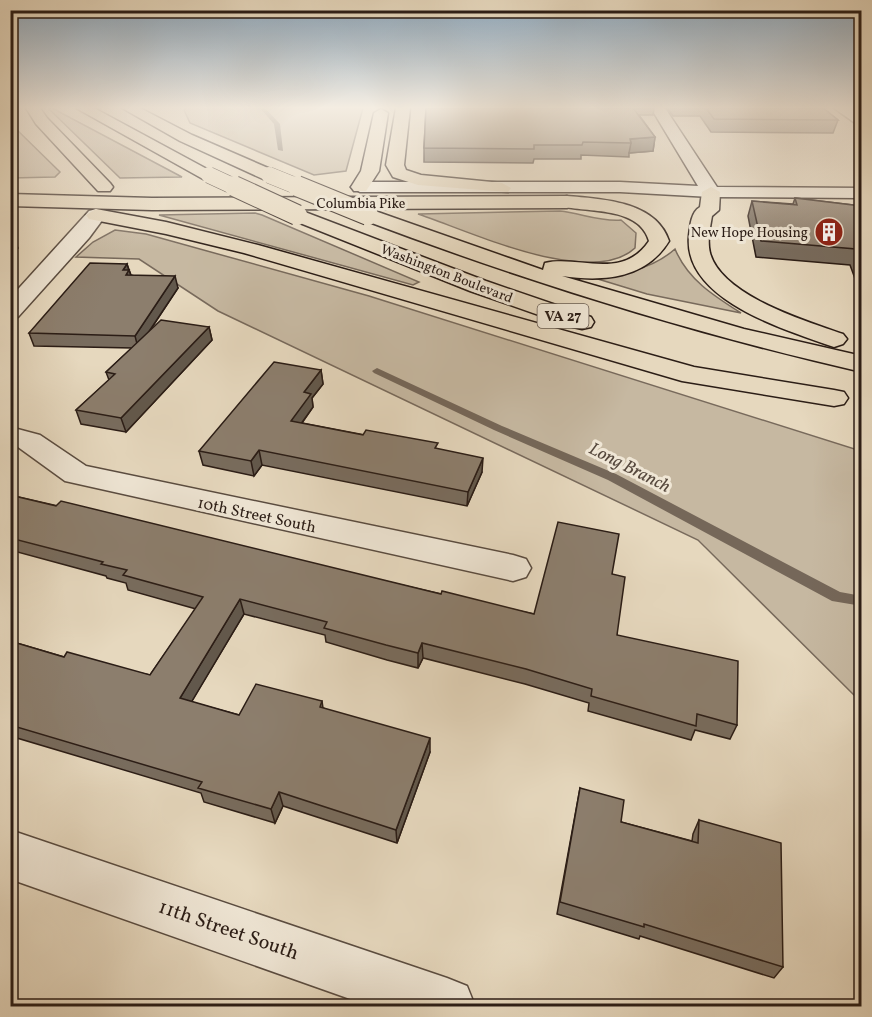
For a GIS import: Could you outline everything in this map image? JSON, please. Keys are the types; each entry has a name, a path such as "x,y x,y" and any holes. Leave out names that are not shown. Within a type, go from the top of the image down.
{"main road":[{"path":"66,155 101,202"},
{"name":"Washington Boulevard","path":"172,155 209,175 297,215 556,314 650,345 861,406"},
{"name":"Washington Boulevard","path":"225,155 368,215 478,256 593,293 736,333 861,364"},
{"path":"240,155 269,175"},
{"path":"360,187 370,171 373,155"},
{"path":"396,155 395,165 399,173 418,180 502,188"},
{"name":"Columbia Pike","path":"101,202 360,187"},
{"name":"Columbia Pike","path":"10,188 101,202 567,202"},
{"path":"711,192 709,210 703,213 699,238 701,256 712,274 736,294 767,313 813,332 861,346"},
{"path":"10,202 101,202 166,228 251,249 691,375 834,398"},
{"path":"368,215 537,264 568,270 609,269 629,265 643,259 657,246 657,231 647,222 632,214 603,206 567,202"}],"street":[{"path":"688,155 711,192"},
{"name":"Columbia Pike","path":"360,187 620,187 711,192 861,193"},
{"name":"Columbia Pike","path":"567,202 622,201 711,192"},
{"path":"10,312 82,234 101,202"},
{"name":"10th Street South","path":"10,436 29,441 75,474 513,568"},
{"name":"11th Street South","path":"10,854 447,1006"}],"shaded area":[{"path":"11,155 43,155 60,172 55,177 11,178"},
{"path":"97,155 141,155 182,177 120,178"},
{"path":"267,155 350,155 346,171 314,175"},
{"path":"560,211 606,220 621,220 636,233 635,248 615,259 590,262 560,260 497,243 418,214"},
{"path":"255,213 419,282 413,285 159,215"},
{"path":"115,230 146,234 369,296 861,451 861,702 698,540 218,311 139,259 76,257 93,242"},
{"path":"675,249 680,260 694,278 741,313 647,294 588,276 645,267"}],"building":[{"path":"795,198 861,206 861,263 856,249 761,241 752,201 797,205"},
{"path":"90,263 127,264 123,270 129,270 126,275 175,276 135,336 29,333"},
{"path":"161,320 209,327 121,418 76,410 115,374 106,372"},
{"path":"274,362 321,370 304,392 311,394 291,421 363,435 366,430 438,443 435,448 483,458 468,492 259,450 251,461 199,451"},
{"path":"10,495 56,506 61,501 441,594 442,591 534,614 558,522 619,534 612,574 625,577 617,635 738,661 737,725 697,714 696,726 591,696 592,689 526,669 422,643 418,653 324,628 327,622 240,599 180,698 239,715 256,684 322,701 320,707 430,738 396,830 279,792 271,809 198,788 202,782 10,725 12,719 10,718 10,641 64,657 67,652 150,675 203,597 123,575 127,570 101,564 103,562 10,538"},
{"path":"580,788 624,800 621,822 698,843 699,820 781,843 783,967 644,924 644,927 560,902"}],"waterway":[{"name":"Long Branch","path":"377,371 498,428 612,477 837,597 862,601"}],"place":[{"name":"New Hope Housing","path":"829,232"}]}
